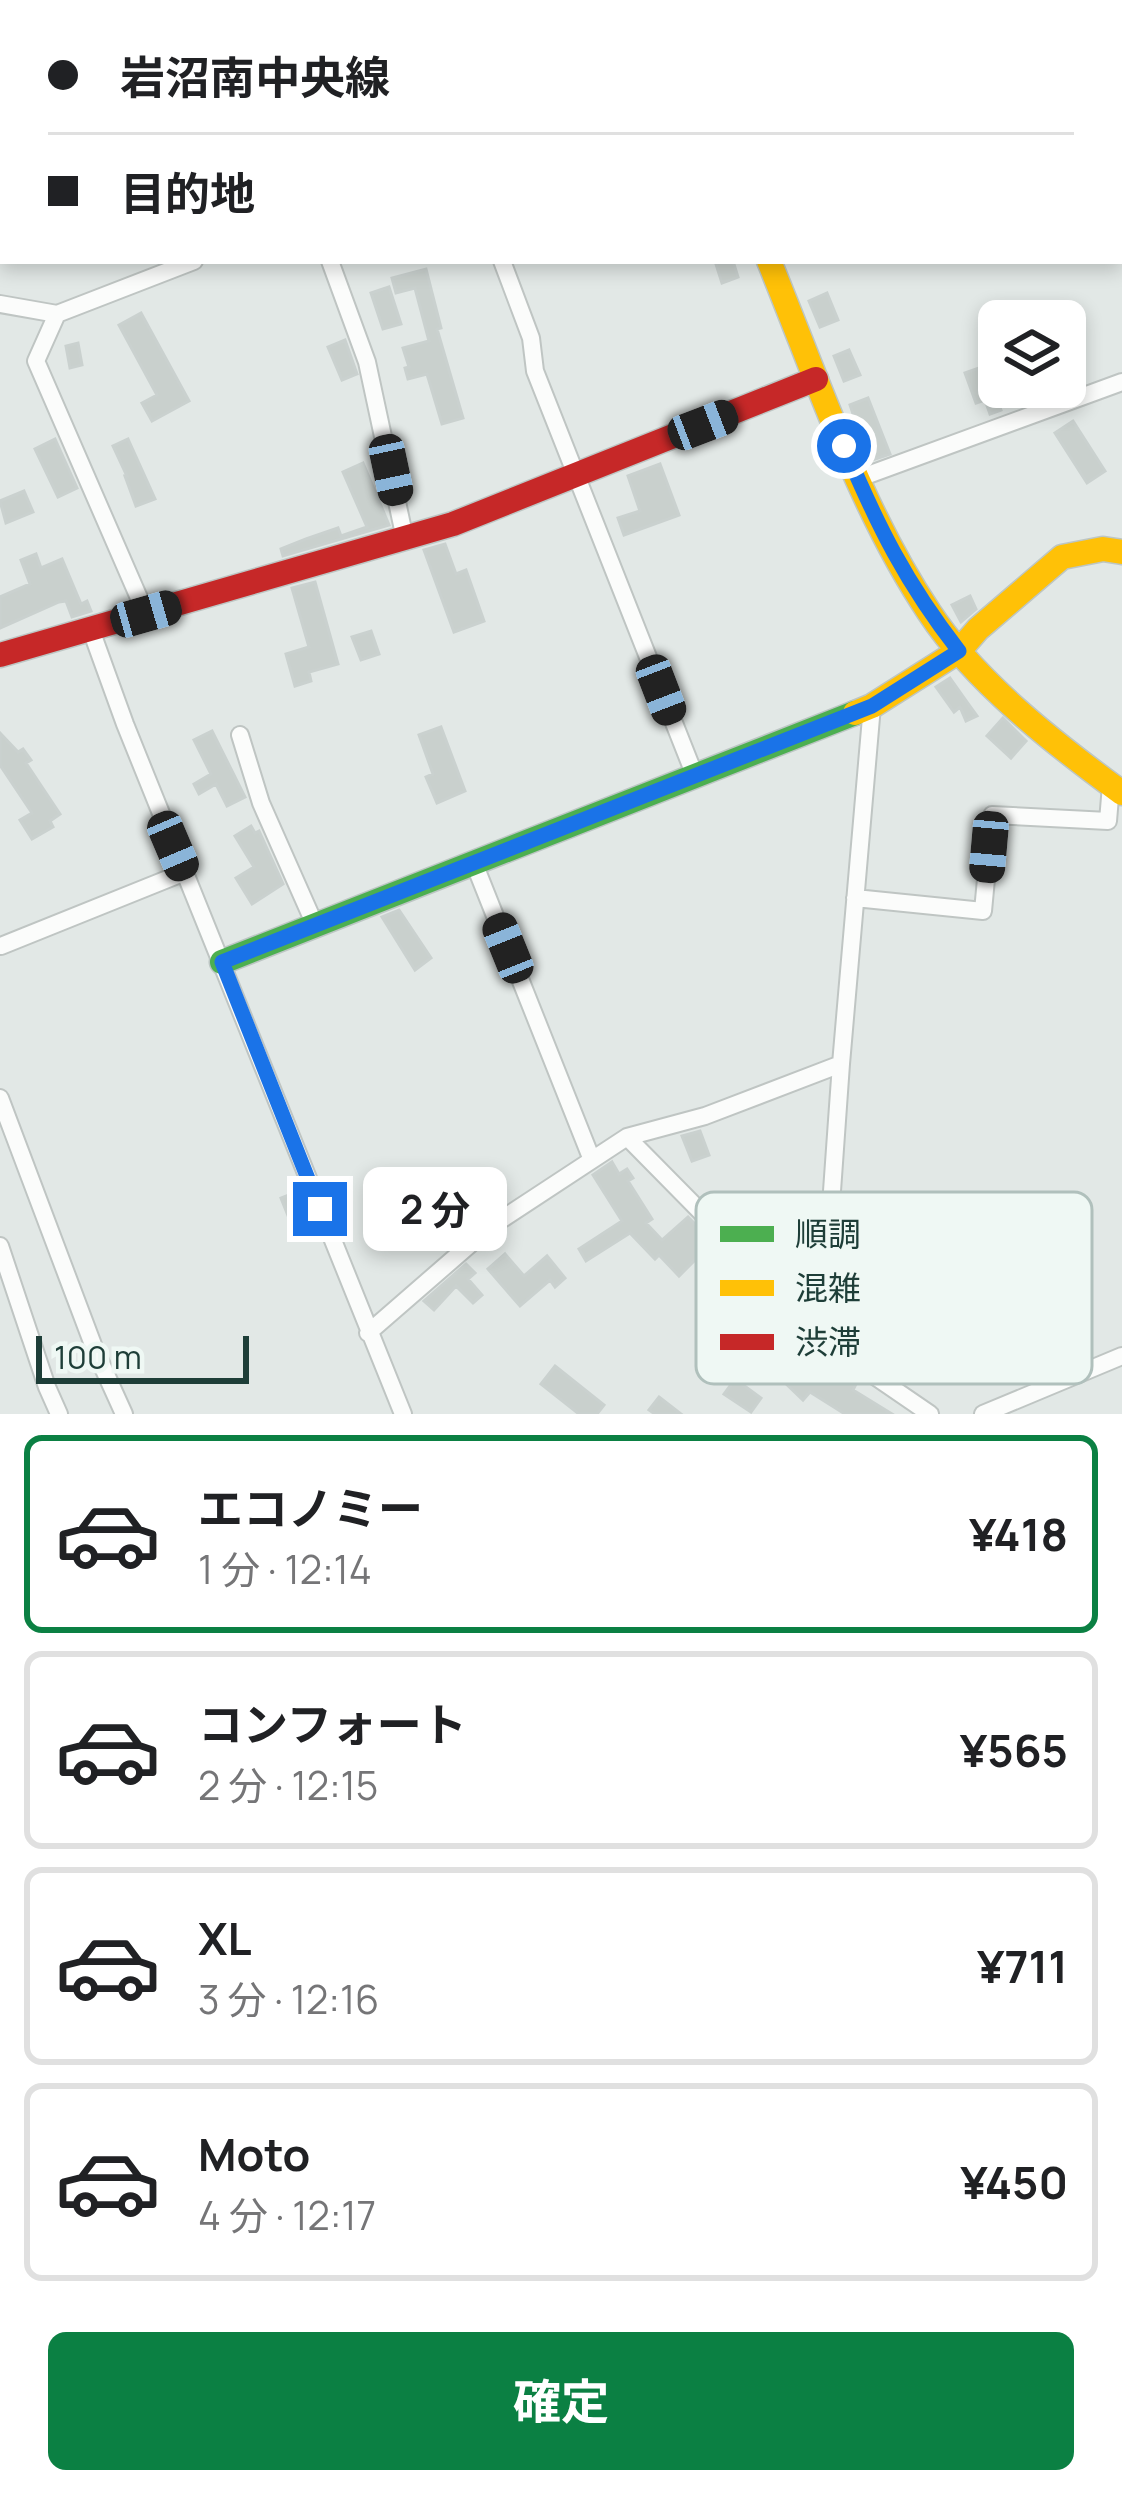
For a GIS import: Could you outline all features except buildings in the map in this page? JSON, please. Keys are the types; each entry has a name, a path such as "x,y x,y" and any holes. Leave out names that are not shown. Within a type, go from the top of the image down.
{"street":[{"path":"0,304 58,314 186,264"},
{"path":"331,264 367,362 405,539"},
{"path":"503,264 531,338 535,370 695,776"},
{"path":"770,264 857,479 904,574 959,651 1048,739 1116,789 1108,821 992,815 983,911 855,898"},
{"path":"58,314 36,362 146,614"},
{"path":"0,656 453,524 816,379"},
{"path":"857,479 1122,382"},
{"path":"222,962 872,706 959,651 1061,557 1103,549 1122,553"},
{"path":"91,630 403,1414"},
{"path":"832,1192 872,706"},
{"path":"240,734 261,803 315,925"},
{"path":"474,863 592,1160"},
{"path":"1,946 184,872"},
{"path":"368,1333 490,1227 627,1137 705,1116 841,1064"},
{"path":"0,1098 94,1350 124,1414"},
{"path":"627,1137 696,1206"},
{"path":"0,1246 59,1414"},
{"path":"1092,1369 1122,1356"},
{"path":"887,1384 931,1414"},
{"path":"983,1414 1055,1384"}],"traffic: fast":[{"path":"222,962 855,713"}],"traffic: slow":[{"path":"770,264 860,486 929,612 993,687 1122,793"},
{"path":"855,713 959,651 1062,557 1103,549 1122,552"}],"traffic: jam":[{"path":"0,655 453,524 816,379"}],"route":[{"path":"320,1209 222,962 872,706 959,651 904,574 844,446"}]}
